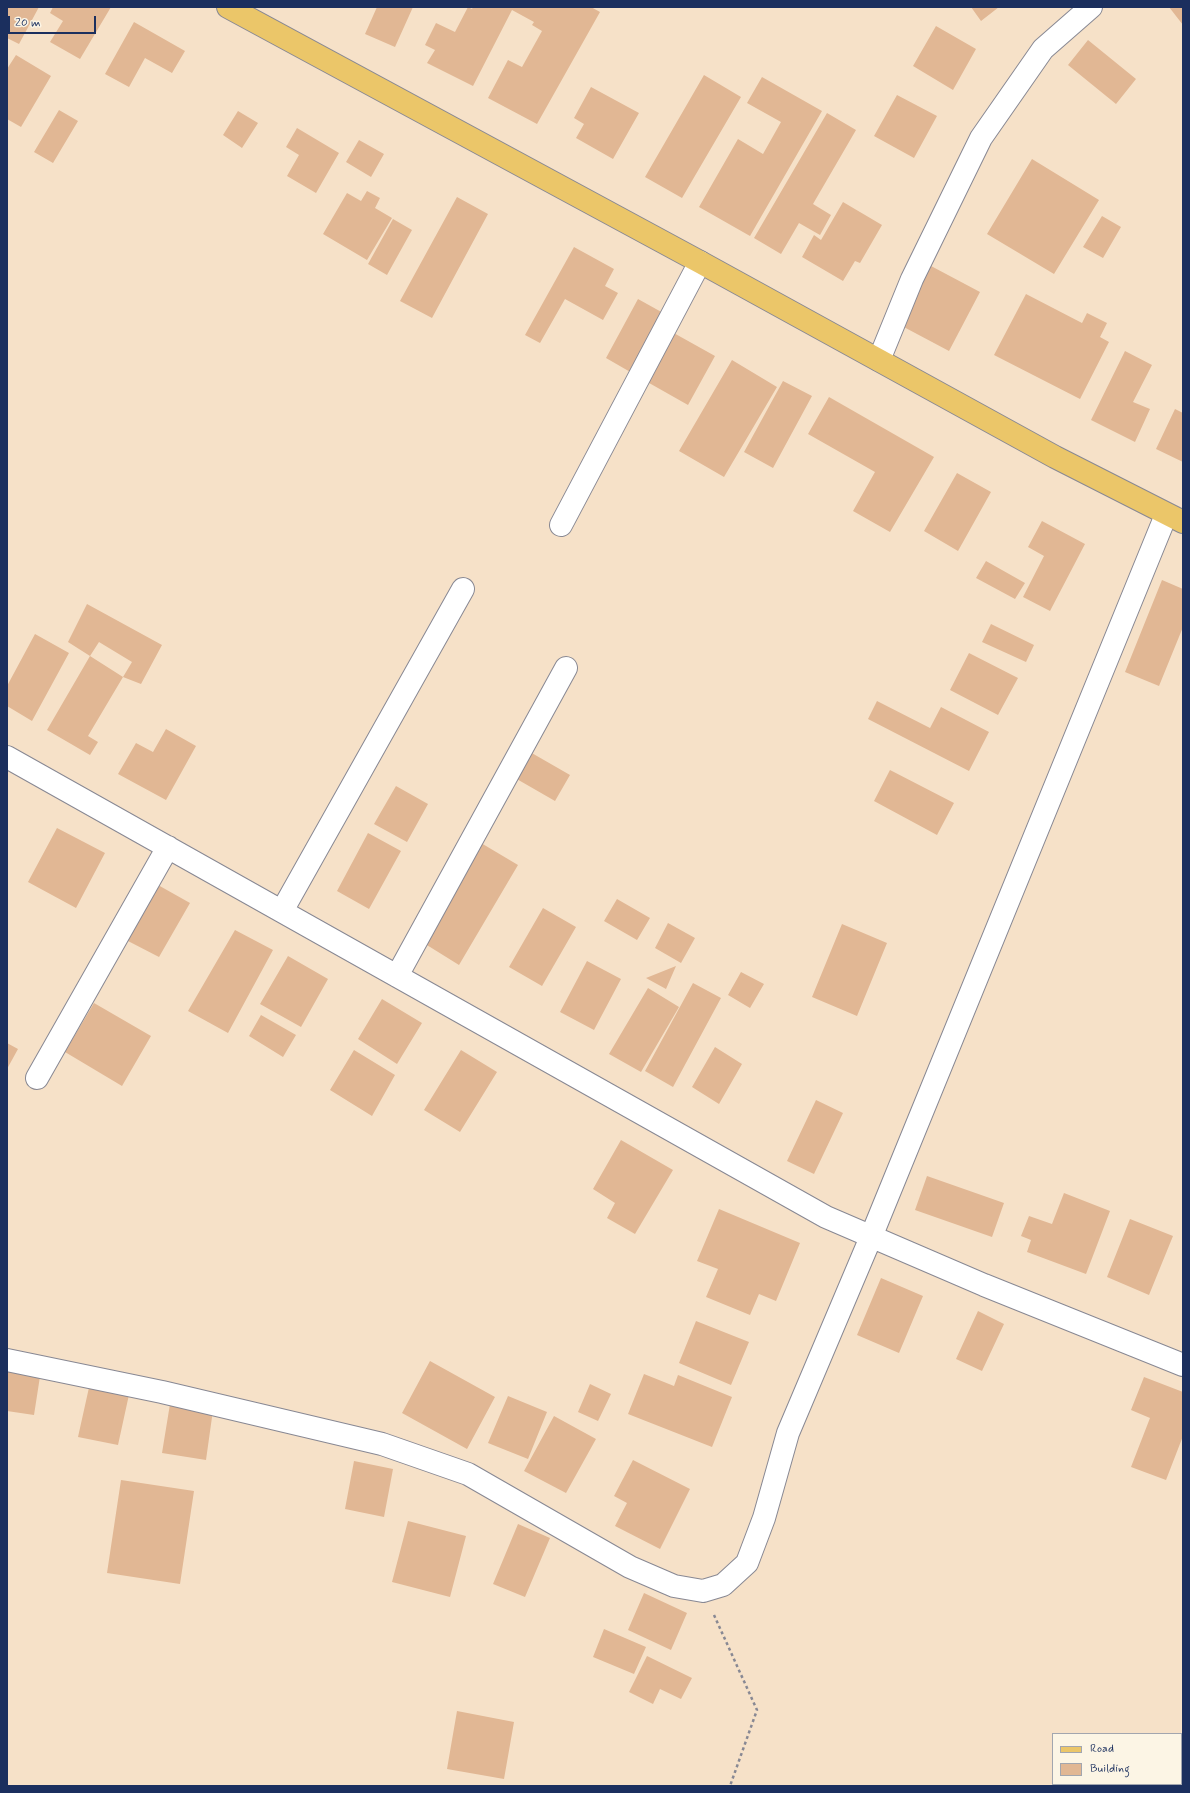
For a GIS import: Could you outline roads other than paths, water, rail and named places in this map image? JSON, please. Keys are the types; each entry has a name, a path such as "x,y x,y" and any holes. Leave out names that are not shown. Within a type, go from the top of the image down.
{"main road":[{"path":"228,7 700,262 1055,457 1175,518"}],"street":[{"path":"879,360 912,279 981,138 1043,49 1091,7"},
{"path":"561,525 700,262"},
{"path":"7,1360 162,1392 382,1444 468,1474 630,1567 674,1586 704,1592 723,1585 747,1563 764,1518 788,1433 1175,518"},
{"path":"282,911 463,589"},
{"path":"397,976 566,668"},
{"path":"7,757 826,1217 984,1285 1183,1365"},
{"path":"37,1078 168,847"}]}
